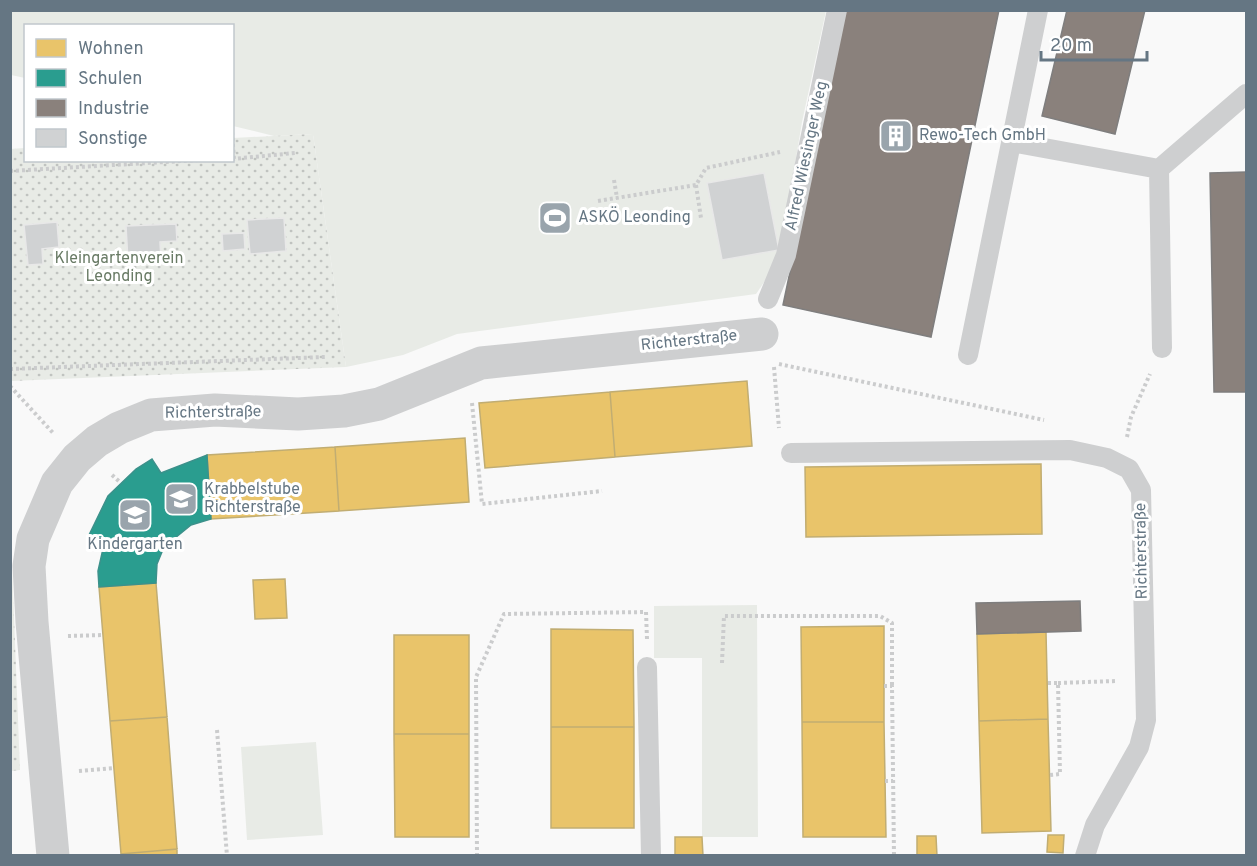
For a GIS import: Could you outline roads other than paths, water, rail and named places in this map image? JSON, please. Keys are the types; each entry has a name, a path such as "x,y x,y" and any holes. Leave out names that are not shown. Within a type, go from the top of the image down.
{"street":[{"name":"Richterstraße","path":"53,855 29,566 33,539 57,483 77,458 119,428 151,415 215,410 298,414 344,411 379,405 481,363 767,353"}],"lane":[{"name":"Alfred Wiesinger Weg","path":"768,299 786,255 837,10"},
{"path":"968,355 1038,10"},
{"path":"1159,169 1246,94"},
{"path":"1011,142 1159,169"},
{"path":"1159,169 1162,348"},
{"name":"Richterstraße","path":"791,453 1070,450 1107,458 1129,469 1141,490 1146,720 1139,747 1095,825 1085,855"},
{"path":"647,667 651,855"}],"place":[{"name":"Rewo-Tech GmbH","path":"896,136"},
{"name":"ASKÖ Leonding","path":"555,218"},
{"name":"Krabbelstube Richterstraße","path":"181,499"},
{"name":"Kindergarten","path":"135,515"}],"park label":[{"name":"Kleingartenverein Leonding","path":"119,268"}]}
